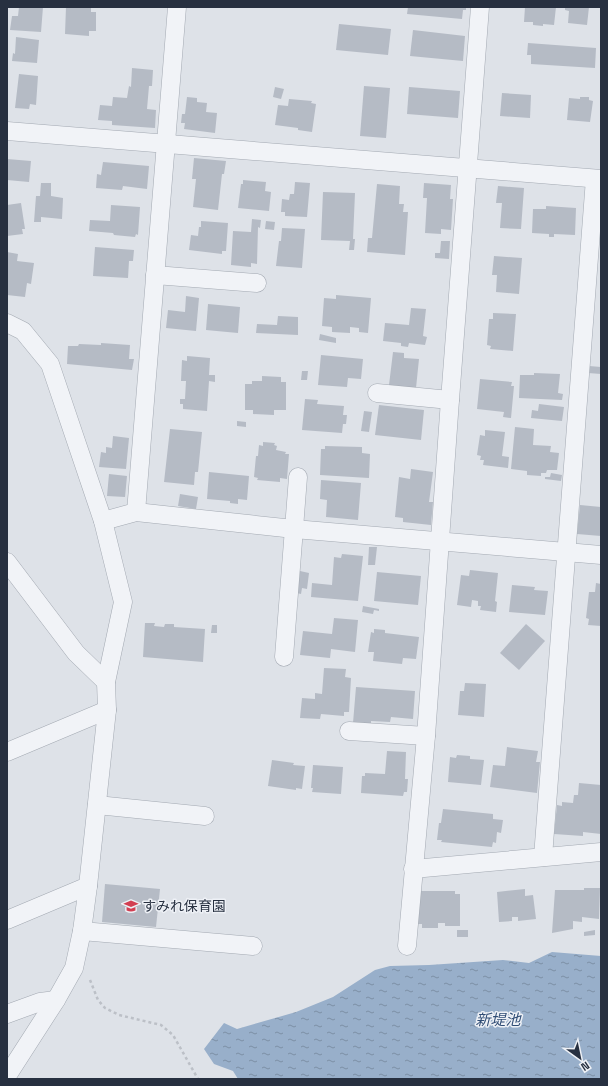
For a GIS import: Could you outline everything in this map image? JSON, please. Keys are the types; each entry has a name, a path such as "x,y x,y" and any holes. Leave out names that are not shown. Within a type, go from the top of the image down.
{"street":[{"path":"136,512 176,7"},
{"path":"407,946 426,736 480,7"},
{"path":"7,132 598,179 542,857"},
{"path":"155,275 257,283"},
{"path":"7,323 23,332 50,364 103,521 123,602 106,682 107,710 88,886 82,931 74,968 56,1000 7,1076"},
{"path":"377,393 450,400"},
{"path":"284,657 298,478"},
{"path":"103,521 136,512 294,529 601,554"},
{"path":"7,562 76,653 106,682"},
{"path":"7,752 107,710"},
{"path":"349,731 426,736"},
{"path":"97,805 205,816"},
{"path":"413,869 601,852"},
{"path":"7,920 88,886"},
{"path":"82,931 253,946"},
{"path":"7,1014 40,1002 56,1000"}],"path":[{"path":"74,968 88,977 98,1000 105,1008 119,1015 161,1025 173,1035 198,1079"}],"water":[{"name":"新堤池","path":"552,952 601,956 601,1079 238,1079 233,1071 214,1064 204,1049 224,1023 237,1029 296,1012 333,997 375,970 390,966 503,960 529,963"}],"building":[{"path":"19,7 43,7 41,32 10,30 12,16 18,16"},
{"path":"66,7 91,8 91,12 96,12 96,31 89,31 89,36 65,34"},
{"path":"408,7 466,7 466,10 463,10 462,19 407,14"},
{"path":"525,7 556,7 554,25 533,25 533,22 524,22"},
{"path":"565,7 589,7 587,25 568,23 569,11 565,10"},
{"path":"339,24 391,29 388,55 336,50"},
{"path":"413,30 465,36 463,61 410,56"},
{"path":"16,37 39,40 37,63 12,61 13,53 15,54"},
{"path":"528,43 596,48 595,68 531,64 531,55 527,55"},
{"path":"132,68 153,70 152,86 149,86 147,109 156,110 155,128 112,125 112,121 98,120 100,105 112,106 113,97 127,98 129,86 131,87"},
{"path":"19,74 38,76 36,105 30,104 29,109 15,108"},
{"path":"364,86 390,88 386,138 360,136"},
{"path":"275,87 284,89 281,99 273,97"},
{"path":"409,87 460,91 458,118 407,114"},
{"path":"502,93 531,95 530,118 500,116"},
{"path":"187,97 197,98 197,102 207,103 206,112 217,113 215,133 184,129 185,123 181,123 182,114 185,114"},
{"path":"580,97 589,97 589,100 593,101 590,122 567,120 569,98 580,99"},
{"path":"289,99 312,101 311,103 316,104 312,132 298,130 298,128 275,125 278,105 288,106"},
{"path":"194,158 226,161 224,174 222,174 218,210 193,207 196,179 192,179"},
{"path":"7,159 31,161 29,182 7,180"},
{"path":"103,162 149,166 147,189 123,186 122,190 96,188 97,174 101,175"},
{"path":"243,180 266,182 265,191 271,192 269,211 238,208 241,184 243,184"},
{"path":"295,182 310,183 307,217 285,216 285,212 281,212 282,199 289,200 290,194 294,194"},
{"path":"41,183 51,183 51,196 63,198 62,219 41,217 41,222 34,222 36,196 40,196"},
{"path":"424,183 451,185 450,199 453,199 451,230 441,229 441,234 425,233 427,198 423,198"},
{"path":"377,184 400,186 399,204 404,204 403,212 408,212 405,255 367,252 368,238 372,238"},
{"path":"498,186 524,188 521,229 500,228 502,203 496,203"},
{"path":"323,192 355,193 354,250 349,250 350,241 321,240"},
{"path":"21,203 25,229 22,229 23,234 7,236 7,205"},
{"path":"111,205 140,207 138,235 136,234 135,237 89,231 90,220 110,221"},
{"path":"546,206 576,208 575,235 554,234 554,237 549,237 549,234 532,233 533,209 546,209"},
{"path":"252,219 261,220 260,228 258,227 257,264 251,263 251,267 231,265 233,231 251,232"},
{"path":"201,221 228,223 226,251 222,251 222,254 189,250 191,235 198,236"},
{"path":"266,221 275,222 274,230 265,229"},
{"path":"282,228 305,229 302,268 276,266"},
{"path":"441,241 450,241 449,259 435,258 435,253 440,253"},
{"path":"95,247 134,250 133,261 129,261 128,278 93,276"},
{"path":"7,252 18,254 17,261 34,263 31,284 27,283 25,297 7,295"},
{"path":"494,256 522,258 519,294 496,292 497,275 492,275"},
{"path":"336,295 371,298 368,333 359,332 359,328 350,327 350,333 332,332 332,327 322,326 324,298 336,299"},
{"path":"186,296 199,298 196,331 166,328 168,310 185,312"},
{"path":"208,304 240,307 238,333 206,330"},
{"path":"411,308 426,309 423,336 427,337 425,345 409,343 408,347 401,346 401,343 383,341 385,323 409,325"},
{"path":"493,313 516,314 513,351 490,349 491,346 487,345 489,319 493,319"},
{"path":"278,316 298,317 298,335 256,333 257,324 277,325"},
{"path":"320,334 336,338 336,343 319,340"},
{"path":"101,343 130,345 129,359 134,359 132,370 67,364 68,346 78,346 79,344 101,345"},
{"path":"393,352 404,353 404,358 419,359 416,388 389,385"},
{"path":"321,355 363,359 361,379 348,378 347,387 318,385"},
{"path":"187,356 210,358 209,375 215,375 215,382 209,381 207,411 183,409 183,404 180,404 180,399 185,399 186,381 181,381 182,360 187,361"},
{"path":"589,366 601,367 601,374 588,373"},
{"path":"302,371 308,371 307,380 301,380"},
{"path":"534,373 560,374 558,393 563,394 562,400 519,398 520,375 534,375"},
{"path":"262,376 281,377 281,382 286,382 286,410 274,410 274,415 253,414 253,410 245,410 245,384 252,384 252,381 262,381"},
{"path":"480,379 512,382 511,386 514,386 511,418 503,417 504,412 477,409"},
{"path":"305,399 318,400 317,404 344,406 343,415 347,415 346,424 343,424 342,433 302,430"},
{"path":"539,404 564,407 562,421 531,418 532,410 538,411"},
{"path":"379,405 424,410 421,440 375,435"},
{"path":"364,411 372,412 369,432 361,431"},
{"path":"237,421 246,422 246,427 237,426"},
{"path":"515,427 534,429 533,445 551,446 550,452 559,453 557,470 547,470 546,473 541,473 541,476 527,475 527,471 511,469"},
{"path":"170,429 202,432 198,472 195,472 194,485 164,482"},
{"path":"485,430 505,432 502,456 509,457 508,468 483,465 484,460 480,460 481,456 477,455 480,435 485,436"},
{"path":"113,436 129,438 126,469 99,467 101,452 106,453 106,447 112,448"},
{"path":"263,442 275,443 274,445 277,446 276,450 289,454 287,479 280,478 280,482 257,480 258,478 254,477 256,456 258,456 259,445 263,446"},
{"path":"325,446 362,447 362,453 370,454 369,478 320,475 321,449 325,449"},
{"path":"411,469 433,472 429,502 433,502 431,525 403,522 403,518 395,517 399,477 410,479"},
{"path":"209,472 249,476 247,500 238,499 238,504 230,503 230,501 207,499"},
{"path":"551,473 562,475 561,481 545,479 545,477 550,477"},
{"path":"109,474 127,476 125,497 107,496"},
{"path":"321,480 361,483 358,520 326,517 327,500 320,499"},
{"path":"180,494 198,497 196,509 178,506"},
{"path":"580,505 601,507 601,536 577,534"},
{"path":"369,547 377,547 375,565 368,565"},
{"path":"342,554 363,556 358,601 311,597 312,583 332,585 334,557 341,558"},
{"path":"470,570 498,573 495,601 497,602 496,612 480,610 481,606 478,606 478,601 472,600 471,607 457,605 461,575 469,576"},
{"path":"300,571 309,573 307,589 302,588 301,594 297,593"},
{"path":"377,572 421,576 418,605 374,601"},
{"path":"596,583 601,584 601,626 588,625 589,619 586,618 589,592 595,592"},
{"path":"512,585 535,587 534,590 548,591 545,615 509,612"},
{"path":"363,606 379,609 379,611 374,610 373,614 362,612"},
{"path":"334,618 358,620 355,652 331,649 330,658 300,655 303,631 332,634"},
{"path":"145,623 155,623 154,626 164,627 165,624 174,624 174,627 205,629 203,662 143,657"},
{"path":"526,624 545,641 519,670 500,653"},
{"path":"212,625 217,625 217,633 211,633"},
{"path":"374,629 385,630 385,633 419,637 416,659 403,658 402,664 373,661 374,652 368,652 371,632 374,633"},
{"path":"324,668 346,669 345,677 351,678 349,712 344,712 344,716 321,714 320,719 300,718 302,698 315,699 315,693 322,694"},
{"path":"465,683 486,684 484,717 458,715 460,691 464,691"},
{"path":"356,687 415,691 413,719 391,717 390,722 371,721 371,724 353,723"},
{"path":"507,747 538,751 536,762 540,762 537,793 490,787 493,765 505,766"},
{"path":"387,751 406,752 405,779 408,779 407,792 404,792 403,796 361,793 362,776 365,776 365,773 385,774"},
{"path":"457,755 470,756 470,759 484,760 481,785 448,782 450,757 456,758"},
{"path":"272,760 305,766 302,789 296,788 296,790 268,786"},
{"path":"313,765 343,767 341,794 312,792"},
{"path":"579,783 601,785 601,834 583,832 583,836 554,834 557,805 562,806 562,802 573,803 574,795 578,795"},
{"path":"443,809 493,814 493,819 503,820 501,833 497,832 496,843 493,842 492,847 441,842 442,840 437,840 439,823 441,823"},
{"name":"すみれ保育園","path":"105,884 160,889 156,927 102,922"},
{"path":"584,888 600,888 599,919 582,917 582,922 573,921 573,929 552,933 555,890 584,890"},
{"path":"525,889 525,896 533,895 536,919 518,921 518,917 512,917 512,921 499,922 497,892"},
{"path":"421,891 455,891 455,894 460,894 460,926 445,926 445,923 438,923 438,928 422,928 422,924 418,924 419,895 421,895"},
{"path":"457,930 468,930 468,937 457,937"},
{"path":"595,930 595,935 584,936 584,932"}],"place":[{"name":"すみれ保育園","path":"131,906"}]}
